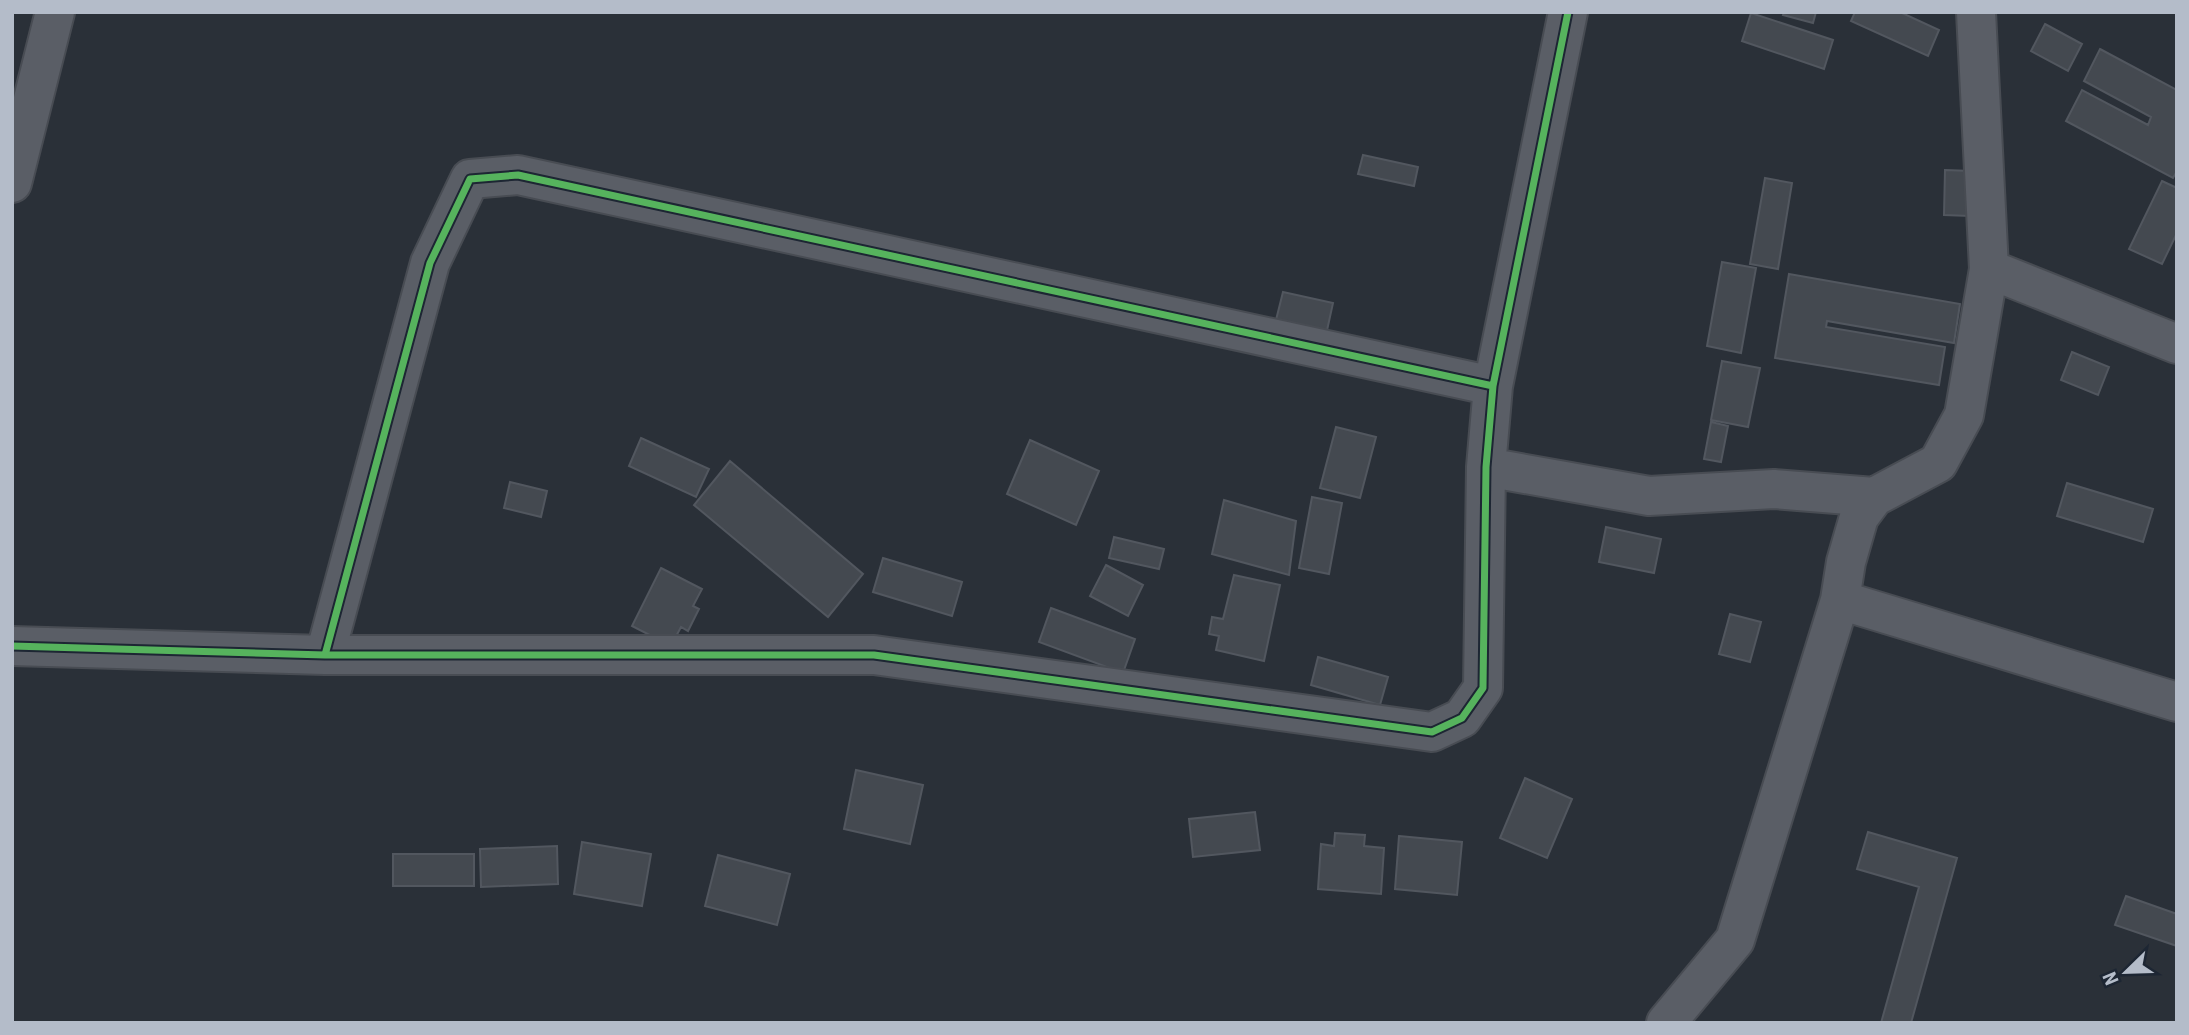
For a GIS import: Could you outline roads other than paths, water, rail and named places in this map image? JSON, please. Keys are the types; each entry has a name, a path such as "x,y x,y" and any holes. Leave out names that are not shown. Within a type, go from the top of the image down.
{"street":[{"path":"12,183 55,12"},
{"path":"12,646 325,655 874,655 1432,732 1462,718 1483,688 1486,467 1493,387 1568,12"},
{"path":"1666,1023 1735,940 1840,600 1846,562 1859,517 1874,497 1938,463 1964,415 1989,269 1976,12"},
{"path":"325,655 430,263 470,179 518,176 1493,387"},
{"path":"1989,269 2177,344"},
{"path":"1486,467 1649,496 1774,489 1874,497"},
{"path":"1840,600 2177,702"}]}
